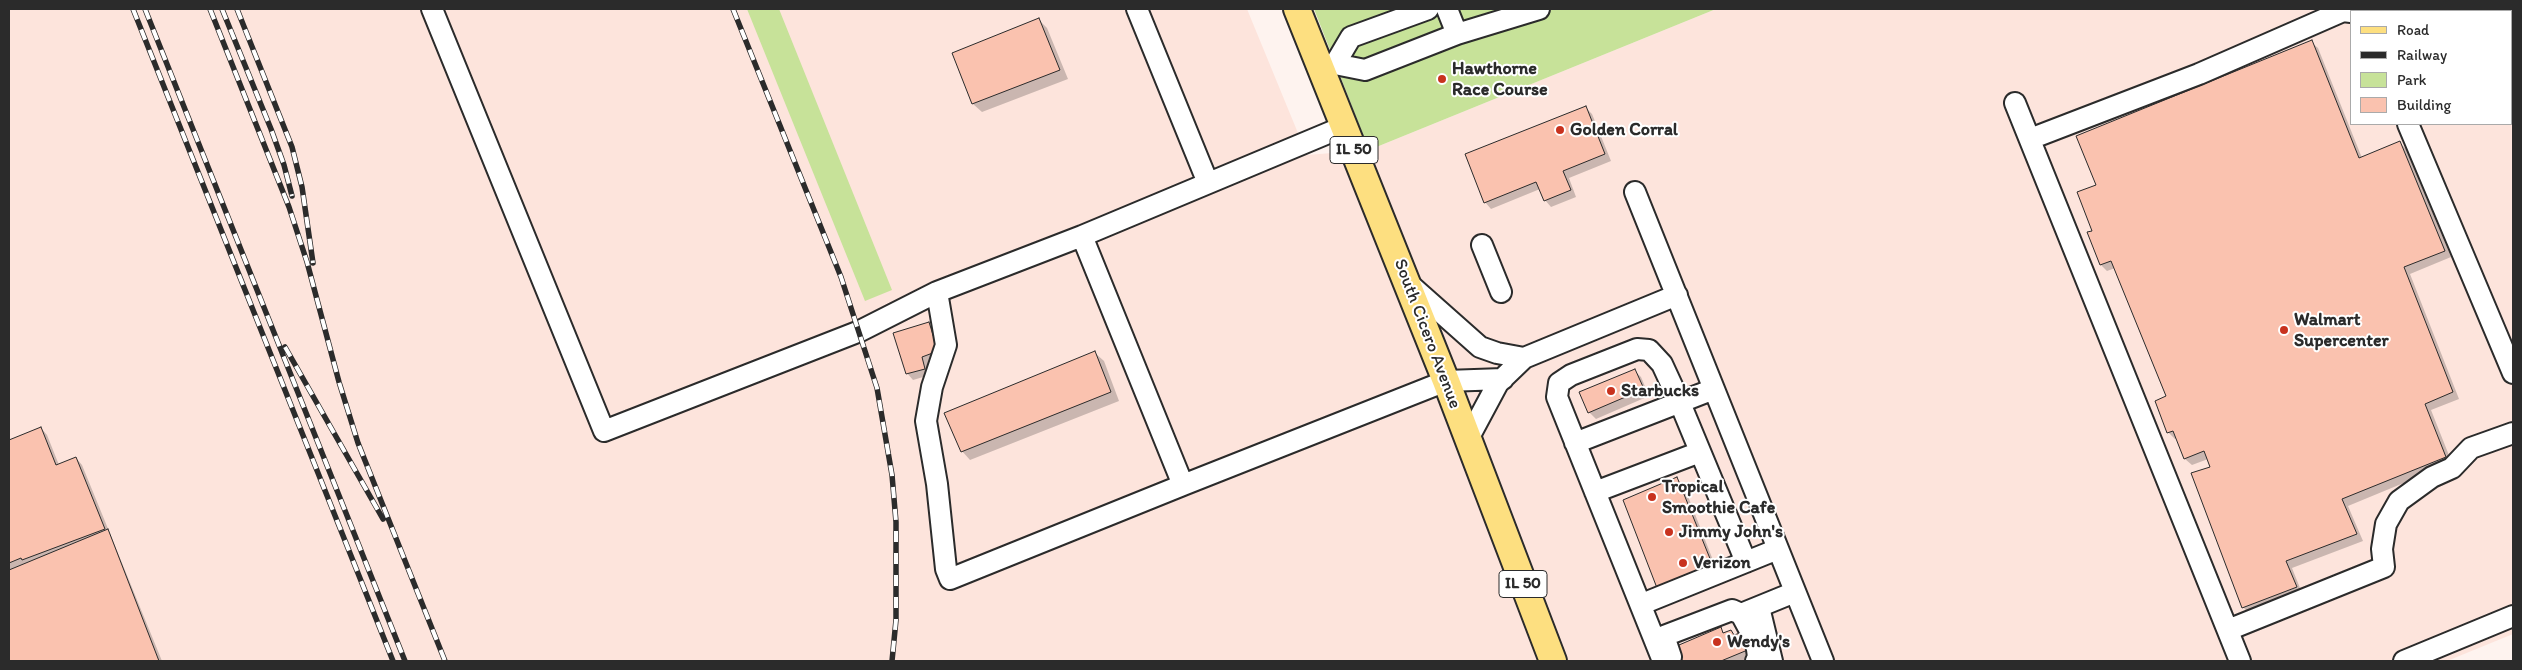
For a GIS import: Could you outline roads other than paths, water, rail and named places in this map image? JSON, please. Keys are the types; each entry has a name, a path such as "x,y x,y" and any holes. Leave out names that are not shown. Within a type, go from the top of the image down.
{"main road":[{"name":"South Cicero Avenue","path":"1298,9 1329,67 1344,126 1446,381 1553,661"}],"lane":[{"path":"432,9 604,431 860,331 937,292 1082,236 1344,126"},
{"path":"1137,9 1208,183"},
{"path":"1329,67 1351,37 1428,9"},
{"path":"1447,9 1457,34"},
{"path":"1329,67 1364,70 1457,34 1539,9"},
{"path":"2030,139 2199,74 2343,11 2350,12"},
{"path":"2015,103 2240,661"},
{"path":"2408,125 2513,373"},
{"path":"1634,192 1823,661"},
{"path":"1082,236 1183,485"},
{"path":"1482,245 1501,292"},
{"path":"1407,282 1480,347 1497,353 1524,358"},
{"path":"937,292 946,345 932,387 926,421 937,484 946,569 950,579 1446,381 1503,379"},
{"path":"1468,439 1489,399 1503,379 1524,358 1677,295"},
{"path":"1663,661 1654,641 1642,604 1575,443 1558,397 1559,383 1571,375 1638,349 1650,350 1662,364 1680,403 1746,562"},
{"path":"1575,443 1714,388"},
{"path":"2228,630 2384,567 2382,549 2386,524 2399,501 2432,476 2452,468 2471,448 2513,433"},
{"path":"1595,492 1700,452"},
{"path":"1642,604 1778,549"},
{"path":"1673,661 1664,636 1732,610 1750,610 1795,592"},
{"path":"1750,610 1758,657 1756,661"},
{"path":"1750,610 1772,661"},
{"path":"2404,661 2513,616"}],"railway":[{"path":"133,9 393,661"},
{"path":"145,9 405,661"},
{"path":"210,9 289,207 307,262 339,382 358,443 445,661"},
{"path":"222,9 271,129 284,165 292,196"},
{"path":"237,9 292,147 302,187 313,263"},
{"path":"733,9 841,277 877,388 892,475 896,522 896,620 892,661"},
{"path":"285,347 383,519"}],"place":[{"name":"Hawthorne Race Course","path":"1442,79"},
{"name":"Golden Corral","path":"1560,130"},
{"name":"Walmart Supercenter","path":"2284,330"},
{"name":"Starbucks","path":"1611,391"},
{"name":"Tropical Smoothie Cafe","path":"1652,497"},
{"name":"Jimmy John's","path":"1669,532"},
{"name":"Verizon","path":"1683,563"},
{"name":"Wendy's","path":"1717,642"}]}
